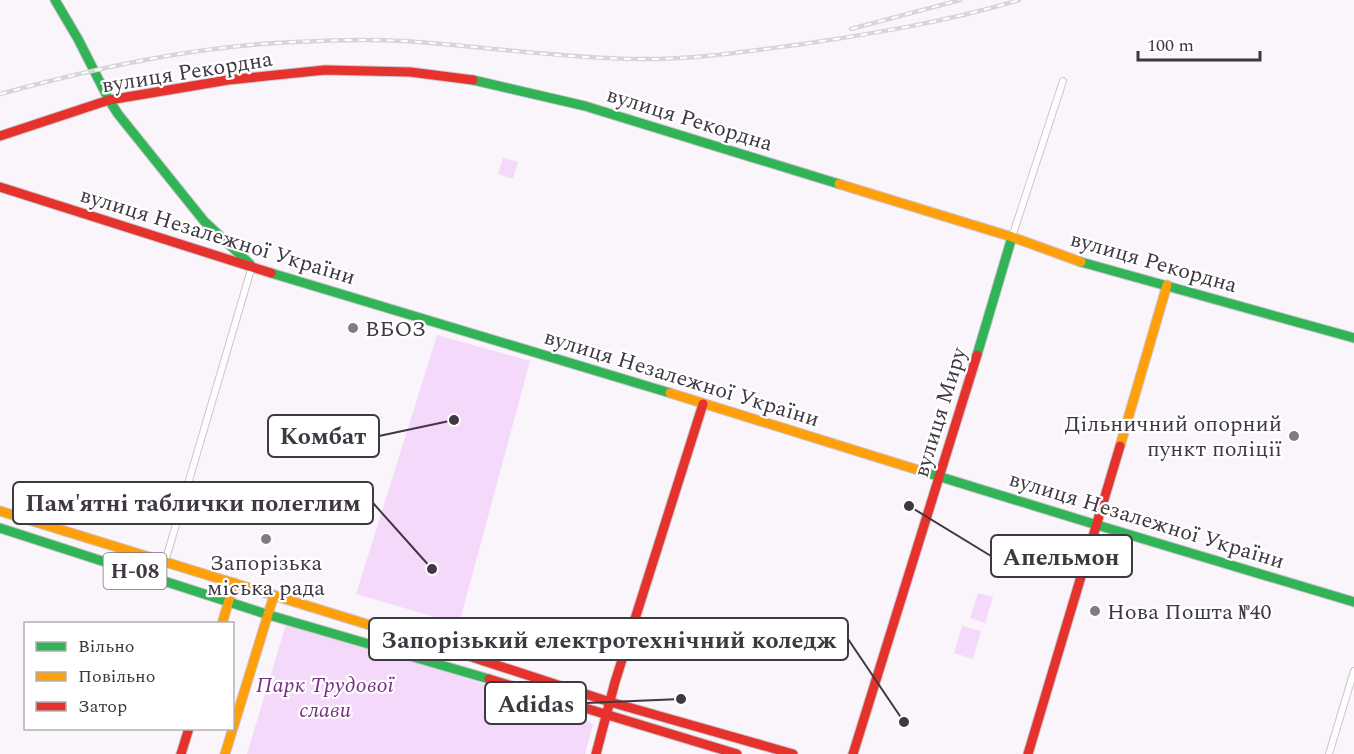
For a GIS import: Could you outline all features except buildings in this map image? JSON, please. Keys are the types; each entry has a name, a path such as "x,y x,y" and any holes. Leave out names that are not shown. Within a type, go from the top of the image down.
{"street":[{"path":"55,0 118,114 204,221 252,266 165,562"},
{"name":"вулиця Рекордна","path":"0,136 110,100 228,80 325,70 410,72 470,79 585,106 1012,237 1079,261 1354,338"},
{"name":"вулиця Миру","path":"853,754 1012,237 1063,81"},
{"name":"вулиця Незалежної України","path":"0,187 288,279 1354,602"},
{"path":"1028,754 1167,285"},
{"path":"596,754 610,702 703,404"},
{"name":"Н-08","path":"0,512 379,627 610,702 793,754"},
{"name":"Н-08","path":"0,528 269,615 737,754"},
{"path":"223,622 234,583"},
{"path":"234,726 274,596"},
{"path":"1329,754 1354,671"},
{"path":"181,754 189,730"},
{"path":"225,754 233,730"}],"green space":[{"path":"503,158 518,162 513,179 498,174"},
{"path":"437,335 530,361 459,624 356,594"},
{"path":"978,593 993,597 985,623 970,618"},
{"name":"Парк Трудової слави","path":"286,624 394,655 580,715 593,725 585,754 247,754"},
{"path":"962,626 981,631 973,659 954,653"}],"railway":[{"path":"851,29 960,0"},
{"path":"0,94 73,75 183,53 295,42 390,40 607,58 696,57 880,32 964,15 1019,0"}],"traffic: fast":[{"path":"55,0 118,114 204,221 250,264"},
{"path":"473,80 585,106 839,184"},
{"path":"977,355 1012,237"},
{"path":"1081,262 1354,338"},
{"path":"271,273 670,393"},
{"path":"918,470 1354,602"},
{"path":"0,528 269,615 489,679"}],"traffic: slow":[{"path":"839,184 1012,237 1081,262"},
{"path":"1120,446 1167,285"},
{"path":"670,393 918,470"},
{"path":"0,511 444,648"},
{"path":"223,622 234,583"},
{"path":"234,725 274,595"},
{"path":"225,754 232,730"}],"traffic: jam":[{"path":"0,136 109,100 228,80 325,70 410,72 473,80"},
{"path":"0,187 271,273"},
{"path":"853,754 977,355"},
{"path":"596,754 615,682 703,404"},
{"path":"1028,754 1120,446"},
{"path":"444,648 610,702 793,754"},
{"path":"489,679 737,754"},
{"path":"181,754 188,730"}],"place":[{"name":"ВБОЗ","path":"353,328"},
{"name":"Комбат","path":"454,420"},
{"name":"Дільничний опорний пункт поліції","path":"1294,436"},
{"name":"Апельмон","path":"909,506"},
{"name":"Запорізька міська рада","path":"266,539"},
{"name":"Пам'ятні таблички полеглим","path":"432,569"},
{"name":"Нова Пошта №40","path":"1095,611"},
{"name":"Adidas","path":"681,699"},
{"name":"Запорізький електротехнічний коледж","path":"904,722"}]}
